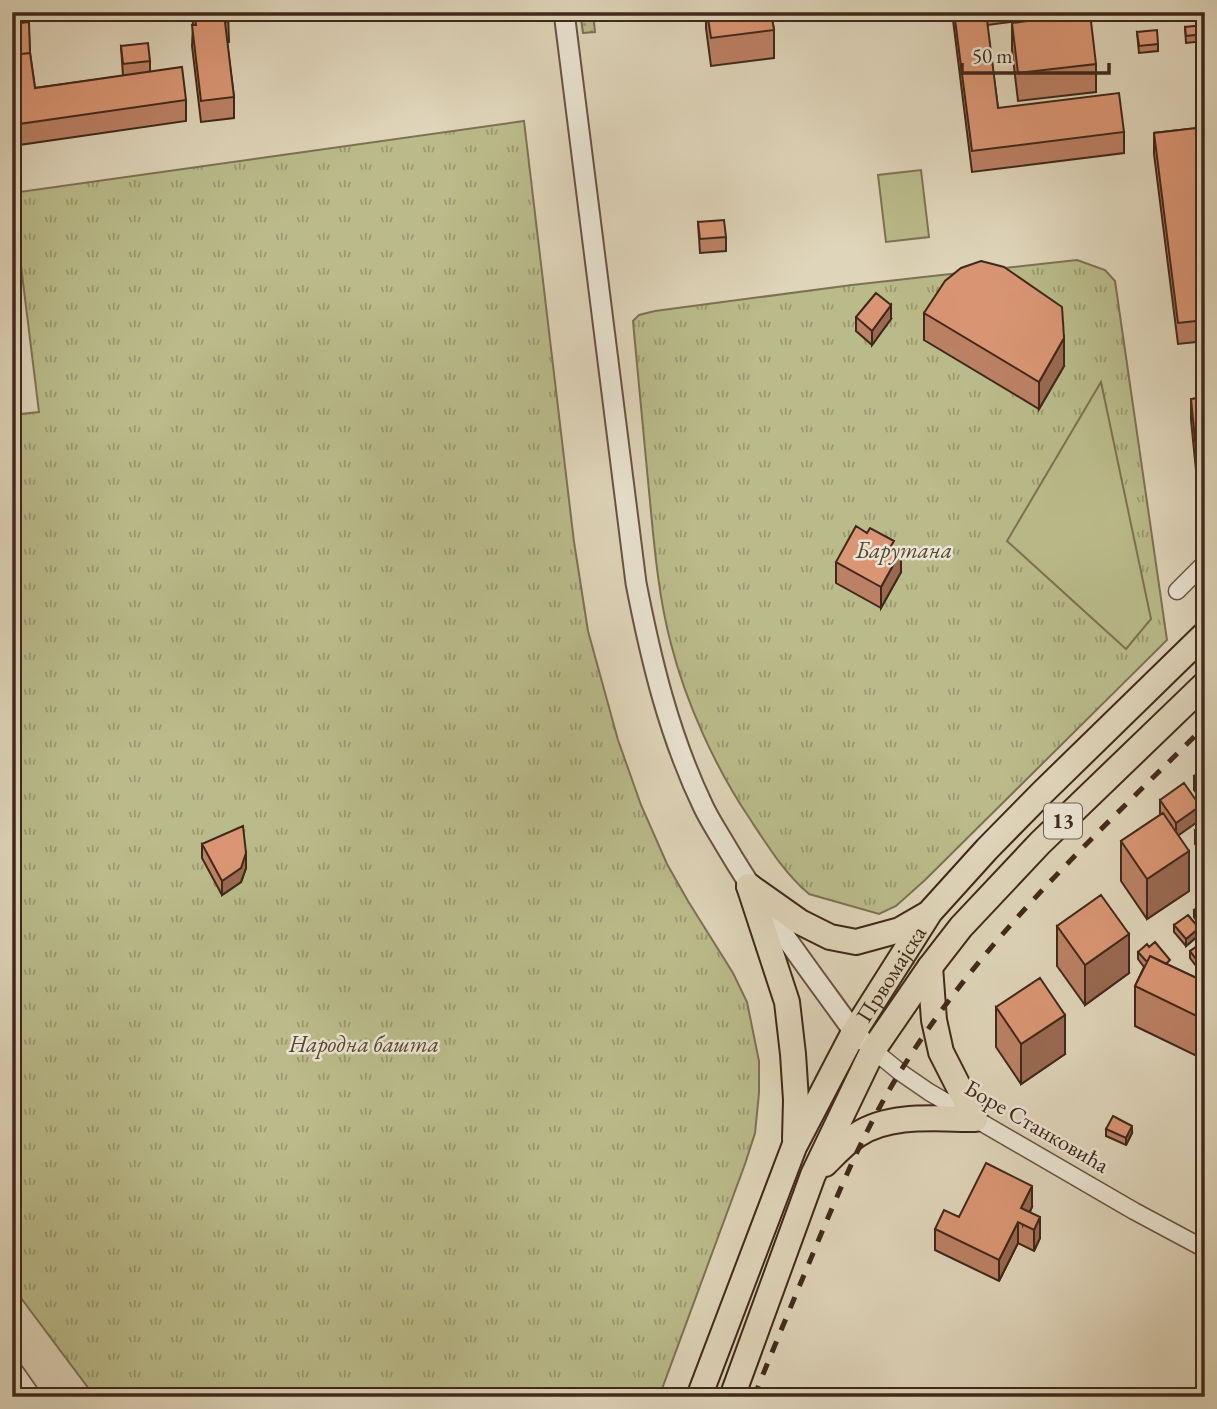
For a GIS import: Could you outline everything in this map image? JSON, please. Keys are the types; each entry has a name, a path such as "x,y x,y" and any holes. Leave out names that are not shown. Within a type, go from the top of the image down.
{"main road":[{"name":"Првомајска","path":"699,1397 794,1147 854,1032 930,912 987,849 1205,634"},
{"name":"Првомајска","path":"732,1397 813,1175 873,1050 961,926 1050,833 1205,684"},
{"path":"749,886 800,922 830,937 856,942 900,930 930,912"},
{"path":"749,886 787,1002 795,1077 794,1147"},
{"path":"813,1175 846,1143 868,1128 901,1120 975,1119 941,1052 934,1020 930,967"}],"street":[{"name":"Боре Станковића","path":"564,12 636,583 660,695 704,807 749,886 854,1032 873,1050 922,1087 975,1119 1205,1249"},
{"path":"1177,591 1205,562"},
{"path":"12,1367 33,1397"}],"green space":[{"path":"580,12 593,12 595,32 583,33"},
{"name":"Народна башта","path":"524,121 574,542 588,631 618,740 641,805 667,864 733,973 747,1002 759,1061 759,1093 755,1133 745,1164 659,1397 95,1397 12,1286 12,415 39,412 12,193"},
{"path":"921,170 929,237 886,242 878,175"},
{"name":"Барутана","path":"1077,260 1105,270 1115,281 1167,640 896,906 879,914 809,894 777,859 737,800 703,735 677,666 657,569 633,321 639,315 655,311 852,285"},
{"path":"1101,382 1151,619 1126,649 1007,541"}],"building":[{"path":"12,12 28,12 29,15 12,17"},
{"path":"194,12 228,12 229,21 225,22 234,97 201,101 192,25 196,25"},
{"path":"707,12 771,12 774,30 711,38"},
{"path":"954,12 986,12 998,108 1119,93 1124,132 972,151"},
{"path":"1090,13 1096,64 1018,73 1012,23"},
{"path":"29,22 30,53 12,55 12,24"},
{"path":"1203,25 1204,34 1186,36 1185,27"},
{"path":"1157,30 1158,44 1139,46 1137,32"},
{"path":"148,43 150,61 123,64 121,46"},
{"path":"30,53 35,88 182,67 186,100 12,125 12,55"},
{"path":"1205,127 1205,320 1178,323 1154,133"},
{"path":"724,220 726,237 700,239 698,222"},
{"path":"981,261 1004,267 1062,307 1064,338 1039,382 924,313 945,281 961,268"},
{"path":"876,293 891,305 872,331 856,317"},
{"path":"1205,397 1205,478 1199,479 1191,399"},
{"path":"856,526 867,533 870,528 894,541 891,546 901,551 881,587 836,562"},
{"path":"1205,769 1205,791 1194,776"},
{"path":"1184,783 1200,806 1176,823 1160,800"},
{"path":"1163,813 1189,851 1147,879 1121,841"},
{"path":"1205,824 1205,844 1195,830"},
{"path":"243,826 246,853 241,868 222,881 202,844"},
{"path":"1101,895 1129,934 1085,965 1057,926"},
{"path":"1205,905 1205,926 1194,910"},
{"path":"1188,915 1199,928 1186,939 1174,925"},
{"path":"1155,942 1170,960 1166,964 1150,956 1147,962 1138,952 1147,944 1149,947"},
{"path":"1203,942 1205,945 1205,971 1190,951"},
{"path":"1150,956 1205,982 1205,1020 1135,986"},
{"path":"1040,978 1065,1015 1021,1044 996,1007"},
{"path":"1113,1116 1132,1126 1126,1138 1106,1129"},
{"path":"986,1163 1032,1186 1021,1208 1040,1217 1034,1230 1018,1222 999,1260 935,1229 944,1210 959,1217"}],"railway":[{"path":"754,1397 856,1154 888,1092 932,1024 966,978 1042,890 1205,726"}]}
